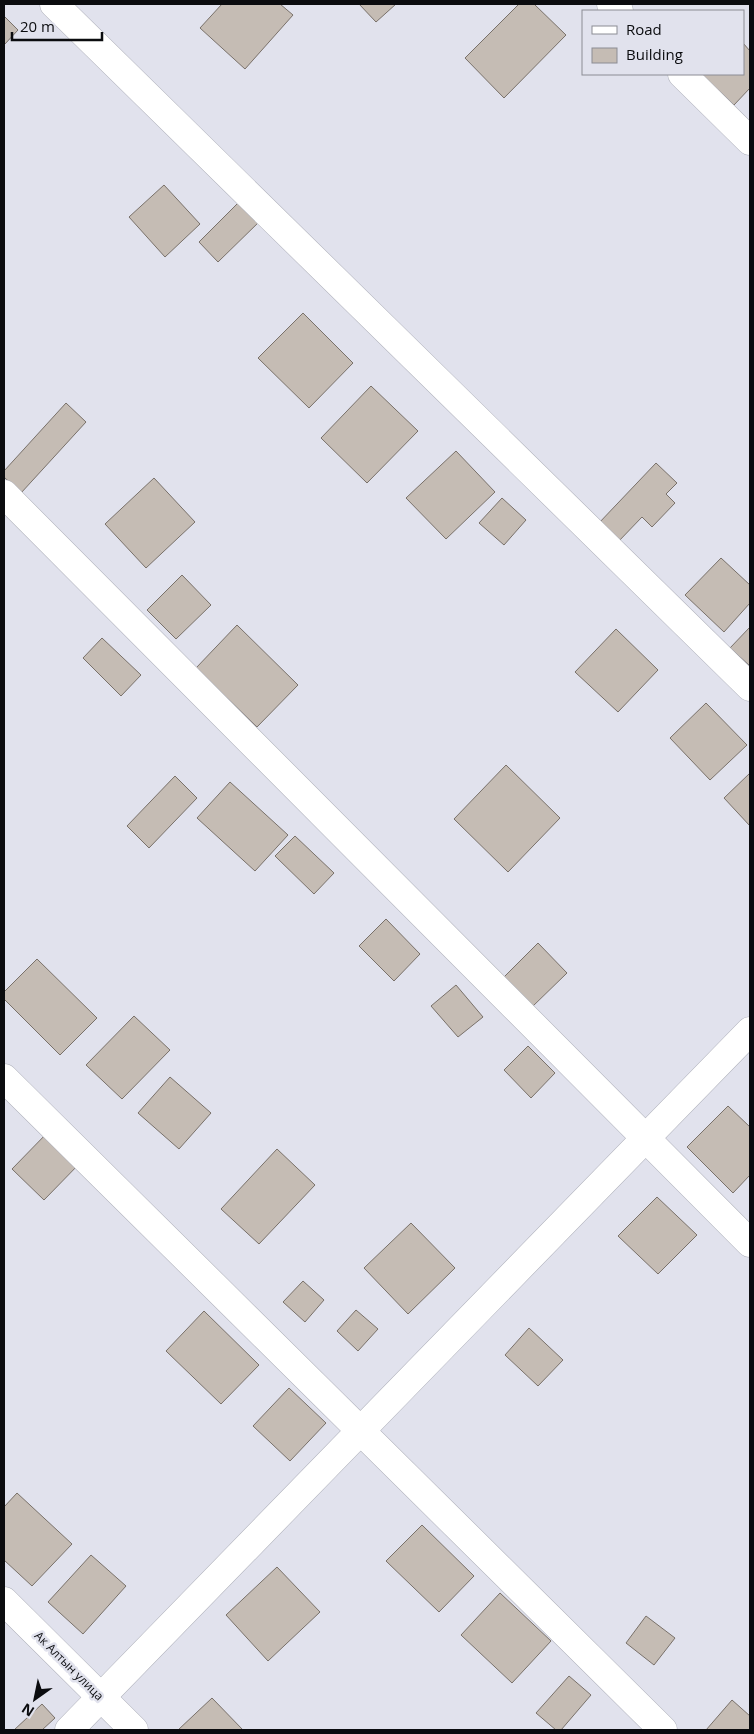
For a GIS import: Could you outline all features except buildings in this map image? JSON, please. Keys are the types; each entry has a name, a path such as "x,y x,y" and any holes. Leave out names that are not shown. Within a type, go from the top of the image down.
{"street":[{"path":"54,4 750,687"},
{"path":"683,75 750,141"},
{"path":"4,494 750,1243"},
{"path":"69,1730 750,1031"},
{"path":"4,1078 663,1730"},
{"name":"Ак Алтын улица","path":"4,1601 134,1730"}]}
